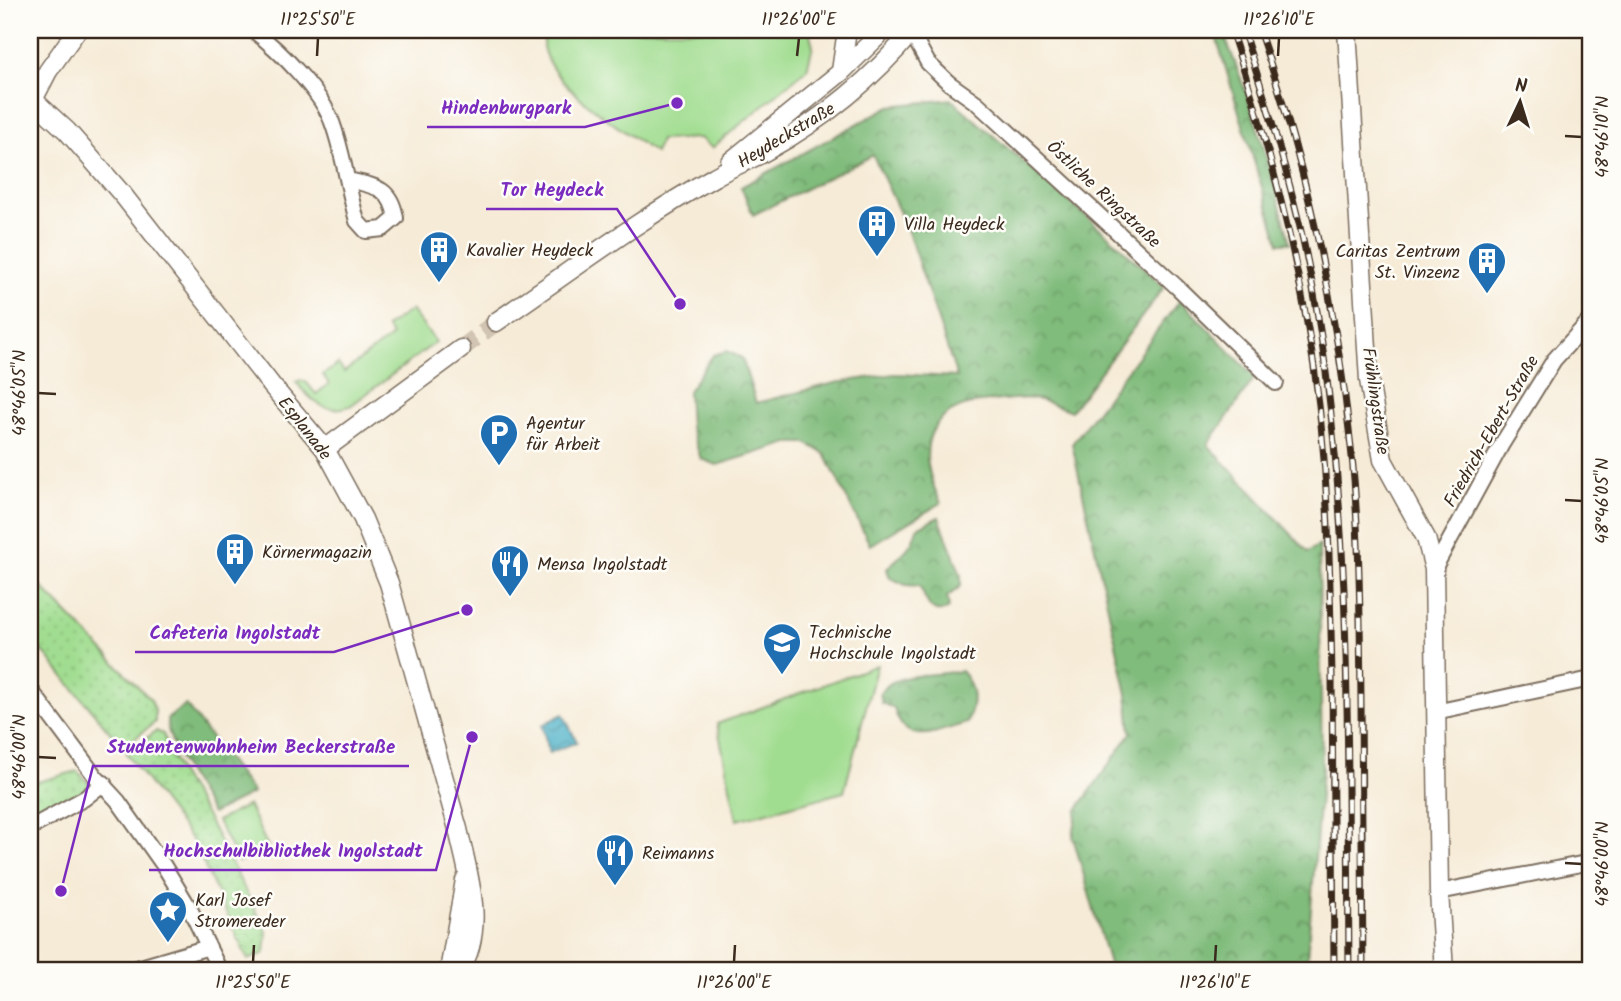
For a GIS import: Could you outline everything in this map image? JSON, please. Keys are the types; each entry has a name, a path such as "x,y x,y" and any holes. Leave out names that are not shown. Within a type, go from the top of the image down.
{"street":[{"path":"31,101 76,30"},
{"path":"253,30 308,83 326,108 348,180"},
{"path":"841,72 847,30"},
{"name":"Heydeckstraße","path":"715,176 754,141 841,72 884,30"},
{"name":"Heydeckstraße","path":"496,322 588,258 715,176 765,152 820,118 887,59 912,30"},
{"name":"Östliche Ringstraße","path":"912,30 928,63 949,83 977,103 1276,383"},
{"name":"Frühlingstraße","path":"1347,30 1369,380 1375,418 1383,460 1426,538 1434,569 1439,892 1444,971"},
{"name":"Esplanade","path":"31,101 59,122 106,174 272,386 325,449 363,519 389,583 467,870 474,905 474,927 459,971"},
{"name":"Friedrich-Ebert-Straße","path":"1434,569 1503,444 1548,371 1591,319"},
{"path":"325,449 461,349"},
{"path":"1435,712 1591,679"},
{"path":"30,689 95,776 104,783 164,866 190,909 220,971"},
{"path":"30,828 85,798 104,783"},
{"path":"1439,892 1591,862"},
{"name":"Esplanade","path":"449,971 467,870"},
{"path":"127,971 209,947"}],"green space":[{"path":"546,30 809,30 813,46 807,69 712,148 700,138 660,140 655,153 590,106 559,76 548,61 543,46"},
{"path":"1214,30 1222,30 1242,82 1290,243 1279,243"},
{"path":"951,99 1164,287 1071,411 1044,401 1023,398 979,402 959,408 944,417 934,429 928,443 932,481 941,503 870,545 825,454 806,443 789,443 717,465 701,459 690,427 688,391 713,355 727,351 742,358 756,403 835,383 894,374 957,377 906,226 873,155 753,215 741,187 890,106"},
{"path":"1180,300 1255,377 1208,445 1308,552 1319,545 1322,769 1306,971 1111,971 1073,837 1077,810 1131,733 1127,694 1072,444"},
{"path":"411,310 436,342 350,406 333,409 319,404 296,382 301,380 307,383 316,394 329,384 323,375 338,364 344,372 392,336 386,327"},
{"path":"939,517 961,575 961,586 947,597 949,608 943,611 933,610 920,586 906,585 890,578 887,569 909,547 917,528"},
{"path":"30,575 151,700 155,722 123,748 30,636"},
{"path":"877,665 844,792 737,820 717,724"},
{"path":"961,671 972,689 973,696 967,723 934,733 914,733 899,721 894,708 882,703 880,693 895,681"},
{"path":"186,705 253,793 212,814 184,768 168,729 167,719"},
{"path":"156,731 163,734 180,774 207,817 267,932 265,953 248,960 194,843 126,753"},
{"path":"77,771 92,786 30,820 30,784"},
{"path":"248,805 268,847 238,862 217,821"}],"water":[{"path":"563,714 577,742 549,753 542,725"}],"tunnel":[{"path":"461,349 496,322"}],"railway":[{"path":"1231,30 1285,215 1305,309 1319,405 1330,574 1334,971"},
{"path":"1243,30 1275,134 1303,240 1329,393 1337,475 1346,640 1349,971"},
{"path":"1259,30 1291,132 1317,235 1337,341 1351,447 1360,606 1363,971"}],"place":[{"name":"Hindenburgpark","path":"677,103"},
{"name":"Villa Heydeck","path":"877,258"},
{"name":"Kavalier Heydeck","path":"439,284"},
{"name":"Caritas Zentrum St. Vinzenz","path":"1487,295"},
{"name":"Tor Heydeck","path":"680,304"},
{"name":"Agentur für Arbeit","path":"499,467"},
{"name":"Körnermagazin","path":"235,586"},
{"name":"Mensa Ingolstadt","path":"510,598"},
{"name":"Cafeteria Ingolstadt","path":"467,610"},
{"name":"Technische Hochschule Ingolstadt","path":"782,676"},
{"name":"Hochschulbibliothek Ingolstadt","path":"472,737"},
{"name":"Reimanns","path":"615,887"},
{"name":"Studentenwohnheim Beckerstraße","path":"61,891"},
{"name":"Karl Josef Stromereder","path":"168,944"}]}
